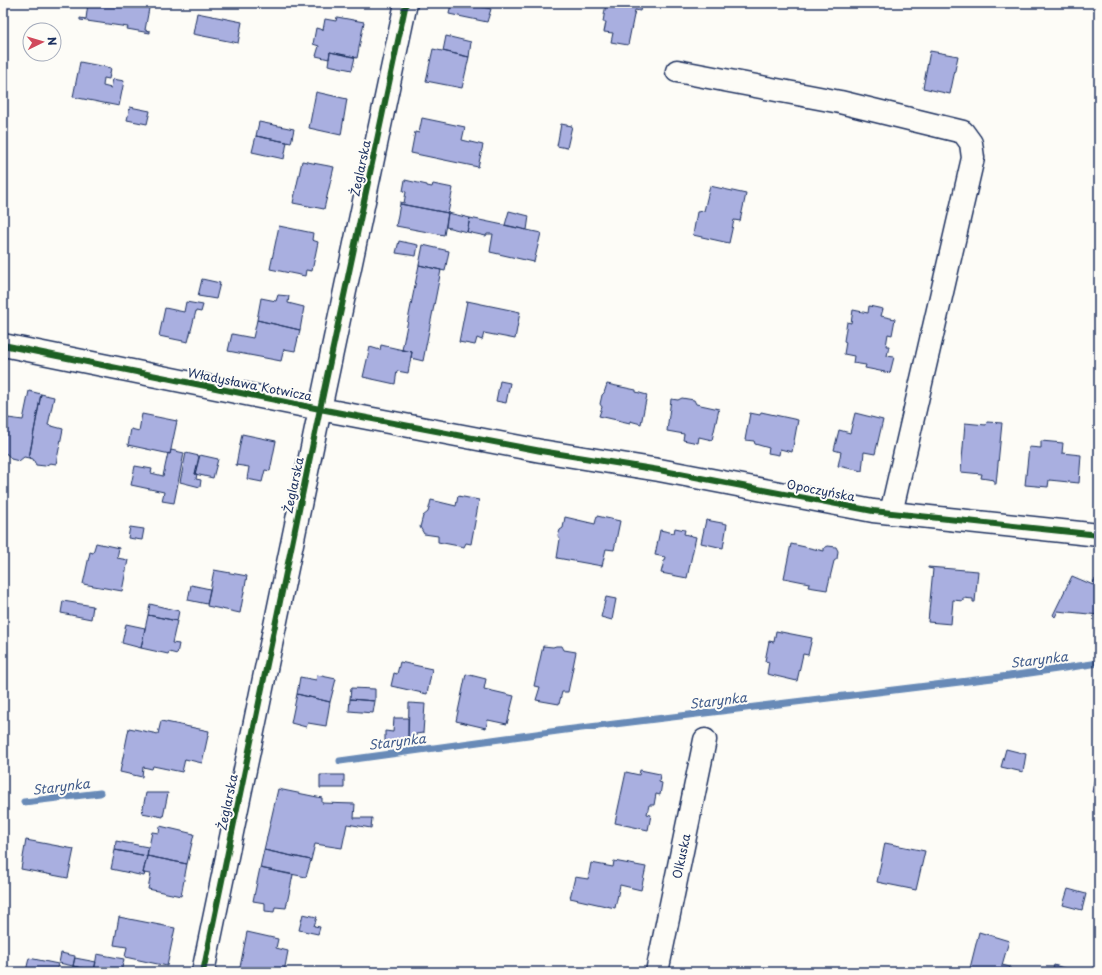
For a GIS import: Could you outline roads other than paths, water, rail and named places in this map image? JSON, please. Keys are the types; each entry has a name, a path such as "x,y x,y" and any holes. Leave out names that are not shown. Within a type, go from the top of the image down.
{"street":[{"name":"Żeglarska","path":"203,972 406,3"},
{"path":"677,71 840,102 955,130 963,132 971,143 973,158 891,513"},
{"name":"Władysława Kotwicza","path":"3,345 320,409 541,451"},
{"name":"Opoczyńska","path":"541,451 659,470 865,510 1099,535"},
{"name":"Olkuska","path":"657,972 704,740"}],"waterway":[{"name":"Starynka","path":"340,761 565,730 1009,676 1099,663"},
{"name":"Starynka","path":"24,802 100,793"}]}
